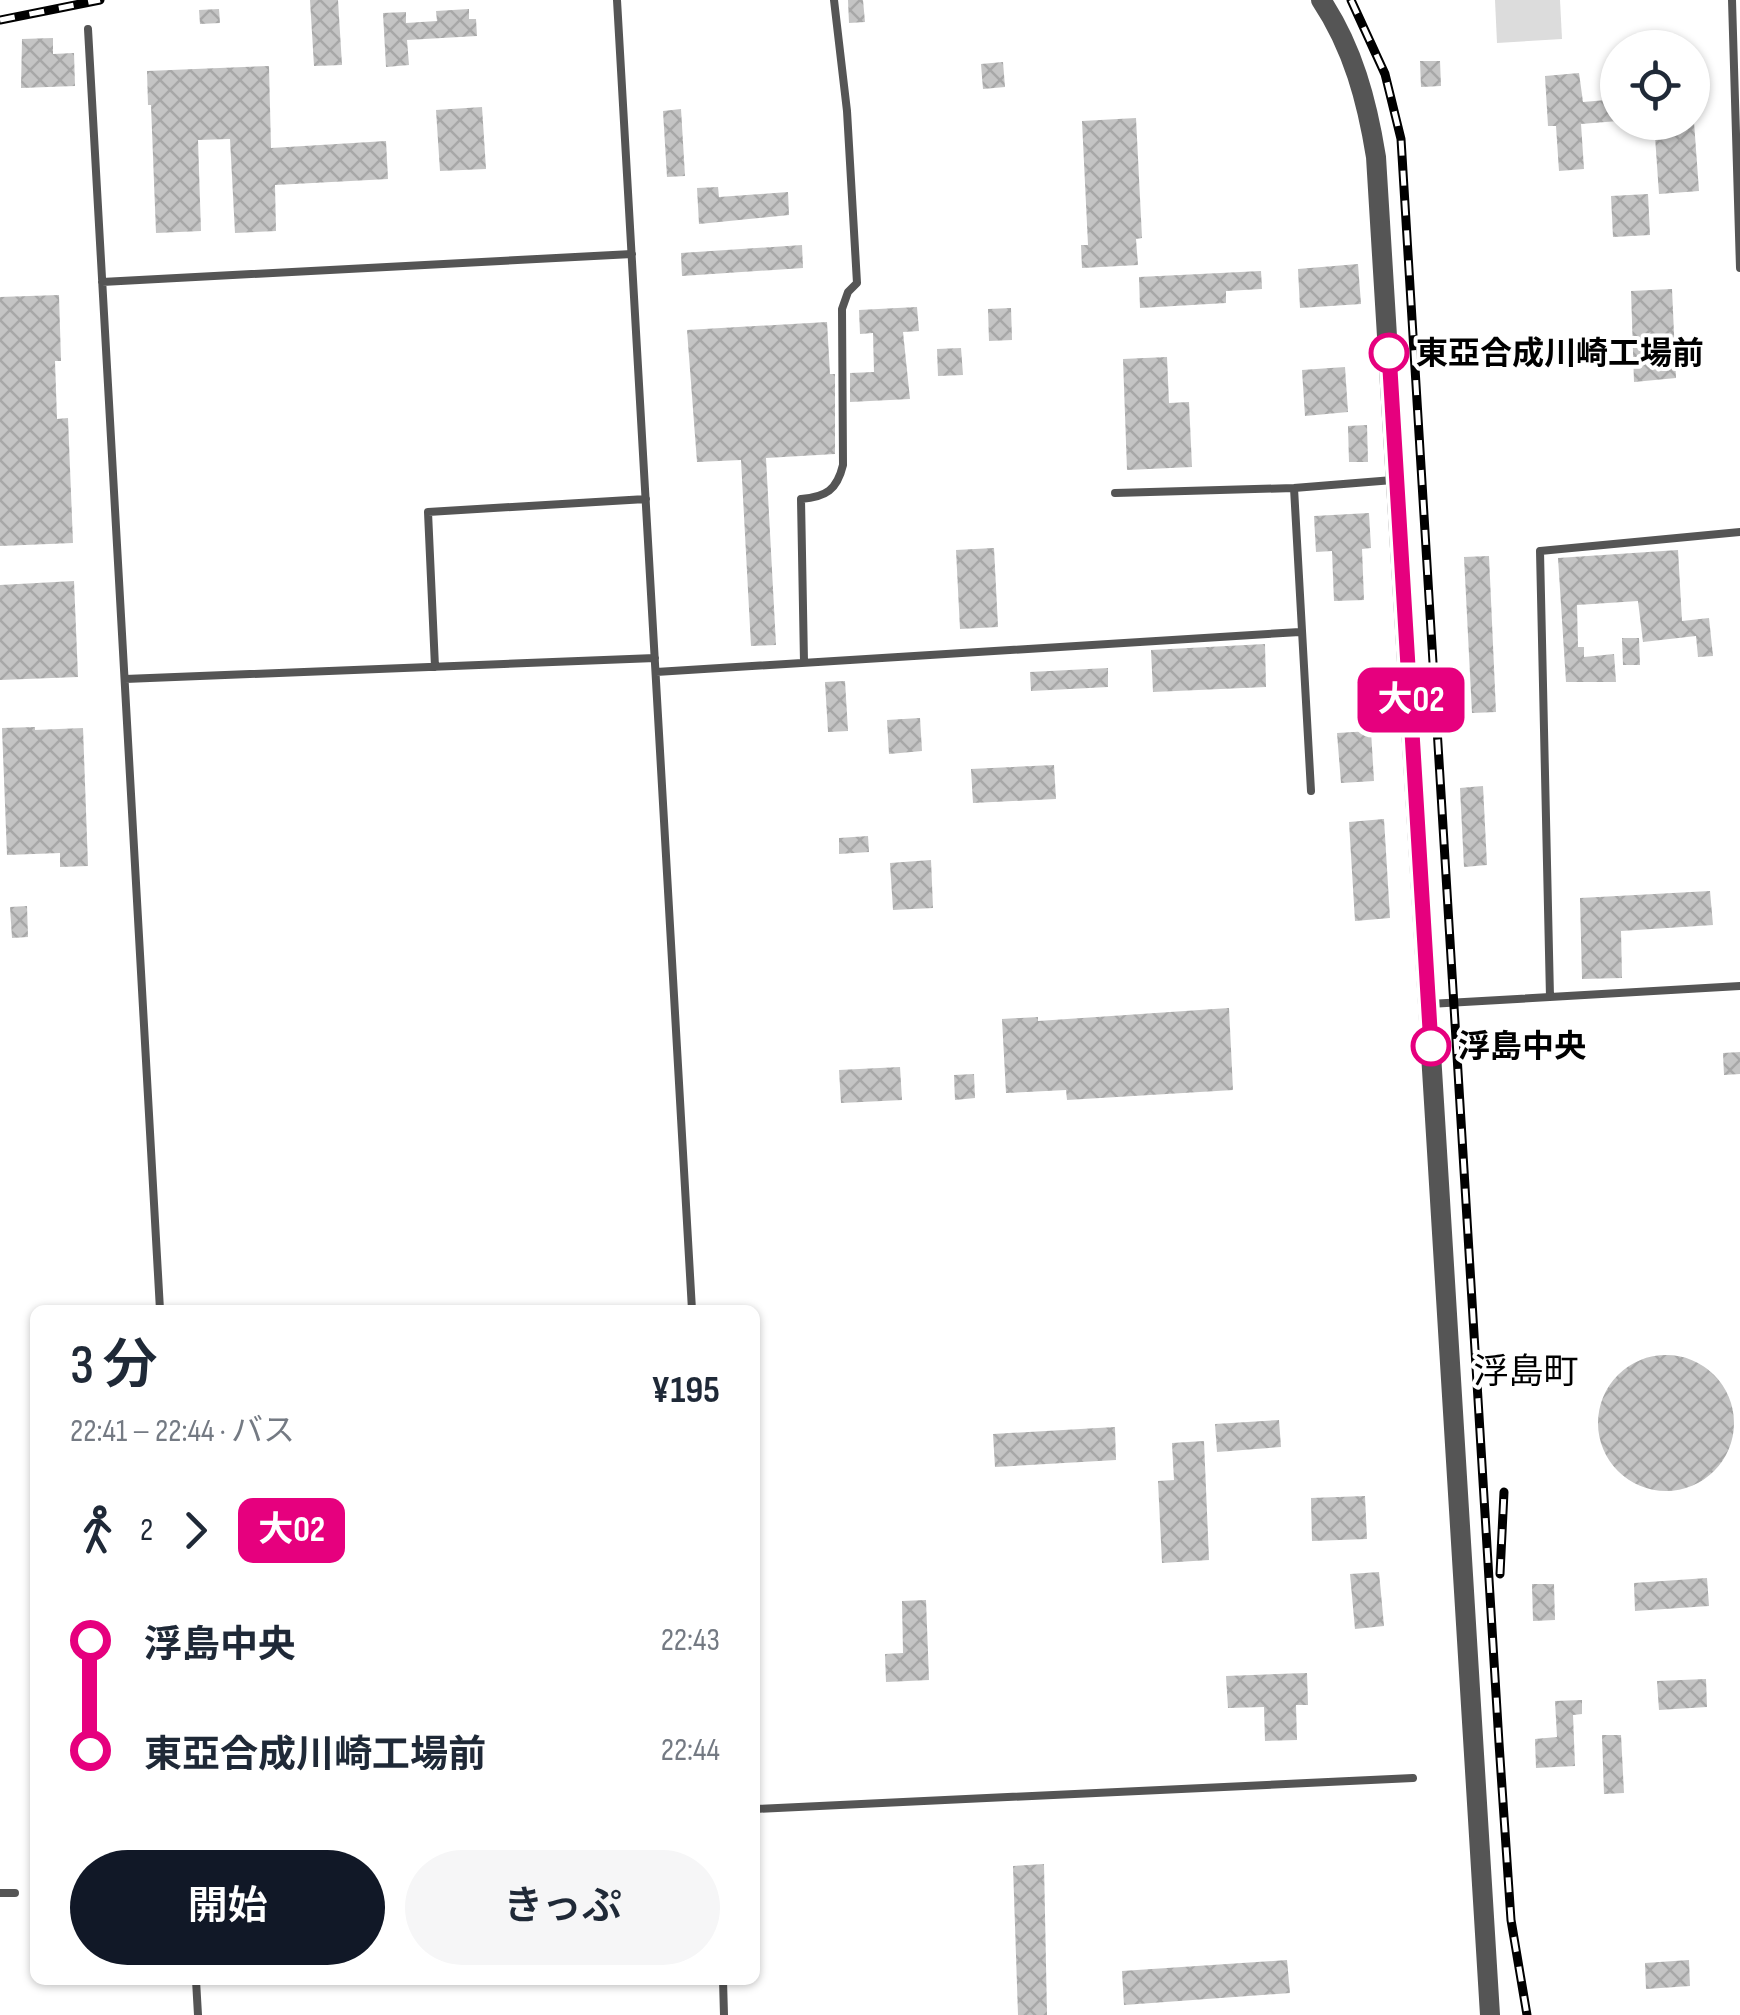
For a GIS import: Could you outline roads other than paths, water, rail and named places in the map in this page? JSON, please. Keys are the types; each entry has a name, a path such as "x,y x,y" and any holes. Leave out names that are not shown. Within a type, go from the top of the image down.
{"street":[{"path":"1321,0 1351,57 1365,94 1371,128 1398,480 1490,2015"}],"lane":[{"path":"617,0 692,1305"},
{"path":"804,662 801,500 819,498 832,491 843,465 842,310 848,292 857,284 847,111 834,0"},
{"path":"1732,0 1740,268"},
{"path":"88,29 160,1305"},
{"path":"102,282 632,254"},
{"path":"1114,494 1398,480"},
{"path":"1294,488 1311,790"},
{"path":"435,666 428,512 646,499"},
{"path":"1550,997 1540,551 1740,532"},
{"path":"656,672 1300,632"},
{"path":"124,679 655,658"},
{"path":"1429,1004 1740,986"},
{"path":"760,1810 1413,1778"},
{"path":"0,1893 15,1893"},
{"path":"196,1985 198,2015"},
{"path":"723,1985 724,2015"}],"railway":[{"path":"0,20 100,0"},
{"path":"1351,0 1385,74 1401,139 1499,1743 1511,1920 1527,2015"},
{"path":"1500,1574 1504,1492"}],"place":[{"name":"東亞合成川崎工場前","path":"1389,353"},
{"name":"浮島中央","path":"1431,1046"}],"district":[{"name":"浮島町","path":"1526,1371"}]}
